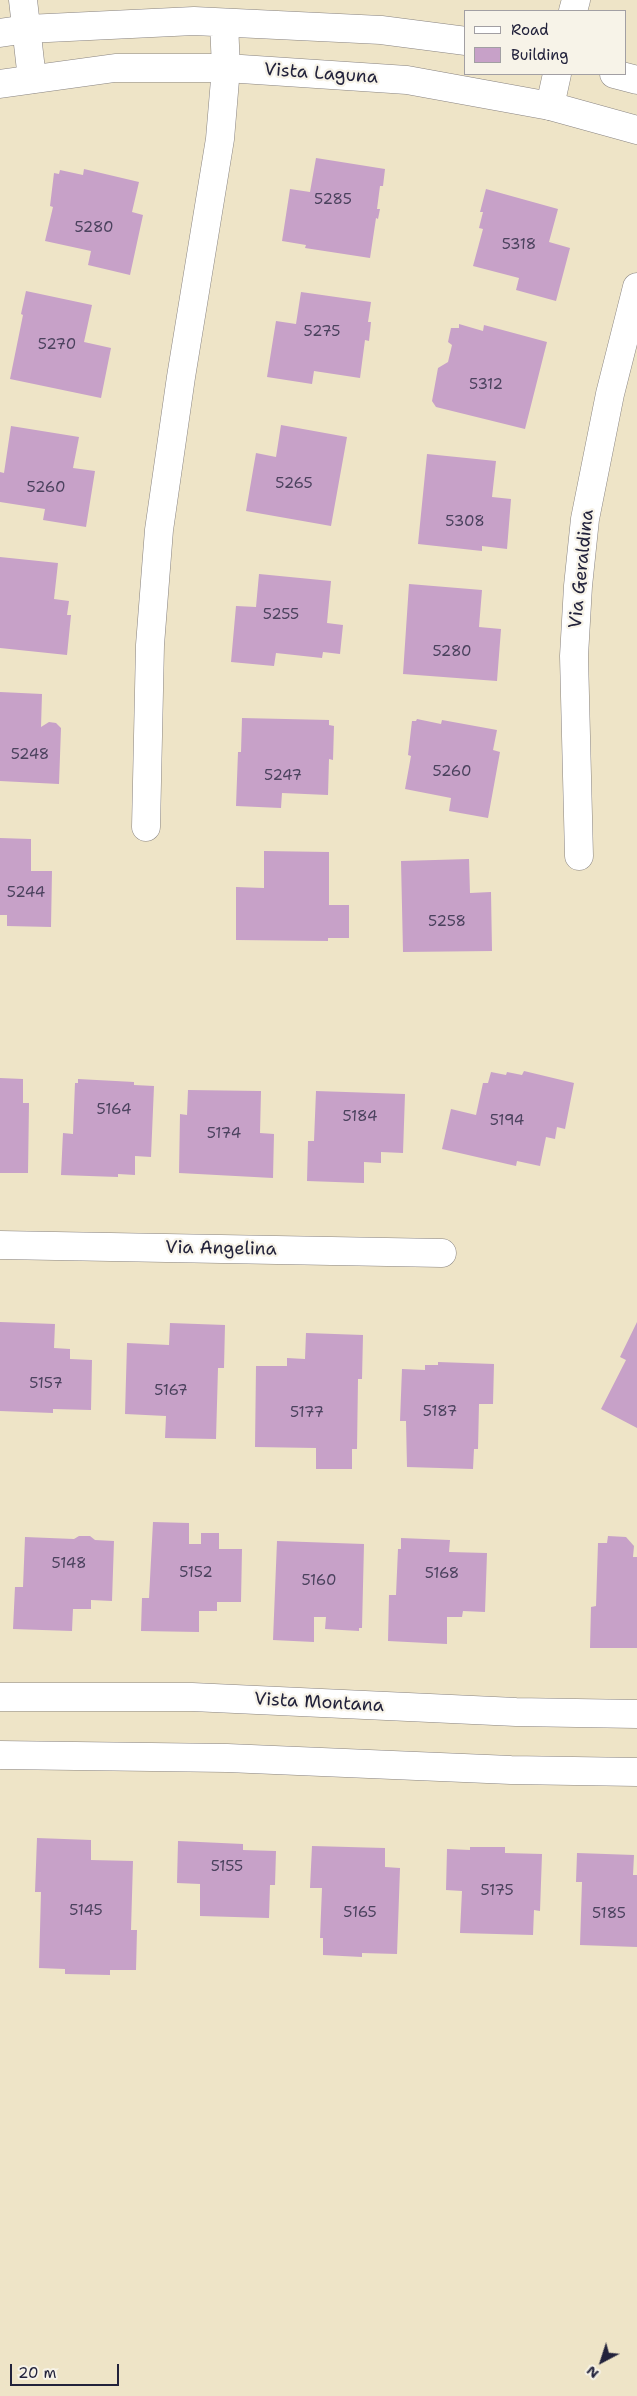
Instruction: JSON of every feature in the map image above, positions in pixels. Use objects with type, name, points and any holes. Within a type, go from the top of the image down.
[{"type":"street","points":[[23,0],[32,78]]},
{"type":"street","points":[[0,32],[27,29],[194,22],[381,30],[464,41]]},
{"type":"street","points":[[146,827],[150,645],[159,530],[181,377],[220,139],[226,68],[224,23]]},
{"type":"street","name":"Vista Laguna","points":[[0,84],[32,78],[115,68],[226,68],[407,80],[550,106],[637,130]]},
{"type":"street","points":[[550,106],[557,75]]},
{"type":"street","points":[[618,75],[637,80]]},
{"type":"street","name":"Via Geraldina","points":[[579,856],[574,656],[578,586],[585,519],[610,394],[637,287]]},
{"type":"street","name":"Via Angelina","points":[[0,1245],[442,1253]]},
{"type":"street","name":"Vista Montana","points":[[0,1696],[192,1697],[506,1712],[637,1714]]},
{"type":"street","points":[[0,1755],[236,1758],[511,1770],[637,1772]]},
{"type":"building","points":[[316,158],[385,169],[383,186],[380,186],[377,209],[380,209],[378,219],[376,218],[370,258],[305,248],[306,245],[282,241],[290,189],[310,192]]},
{"type":"building","points":[[84,169],[139,182],[132,212],[143,215],[130,275],[88,265],[91,251],[45,241],[53,207],[50,206],[54,173],[59,174],[60,170],[83,175]]},
{"type":"building","points":[[486,189],[558,209],[549,242],[570,248],[556,301],[516,290],[519,278],[473,266],[483,229],[479,228],[483,212],[480,212]]},
{"type":"building","points":[[26,291],[92,305],[84,342],[111,348],[101,398],[10,379]]},
{"type":"building","points":[[301,292],[371,302],[368,322],[371,322],[369,341],[365,340],[360,378],[314,371],[312,384],[267,377],[276,321],[296,324]]},
{"type":"building","points":[[459,324],[483,331],[484,325],[547,342],[525,429],[436,407],[432,401],[438,368],[448,362],[452,345],[448,342],[451,328],[459,328]]},
{"type":"building","points":[[281,425],[347,437],[331,526],[246,511],[256,453],[276,457]]},
{"type":"building","points":[[11,426],[79,437],[73,468],[95,471],[86,527],[43,520],[45,509],[0,502],[0,472],[4,473]]},
{"type":"building","points":[[427,454],[496,461],[492,497],[511,499],[507,549],[482,546],[482,551],[418,544]]},
{"type":"building","points":[[0,557],[58,563],[54,599],[69,601],[67,615],[71,615],[67,655],[0,648]]},
{"type":"building","points":[[259,574],[331,581],[327,623],[343,625],[340,654],[323,652],[322,658],[276,653],[274,666],[231,662],[236,606],[256,607]]},
{"type":"building","points":[[409,584],[482,590],[479,627],[501,629],[497,681],[403,674]]},
{"type":"building","points":[[0,692],[42,694],[41,727],[49,722],[56,723],[61,728],[59,784],[0,781]]},
{"type":"building","points":[[242,718],[329,720],[329,725],[334,726],[333,760],[329,759],[328,795],[282,793],[281,808],[236,806],[238,752],[241,752]]},
{"type":"building","points":[[417,719],[441,724],[442,720],[497,730],[493,750],[500,752],[488,818],[449,811],[451,798],[405,789],[411,756],[408,755],[412,721]]},
{"type":"building","points":[[0,838],[31,839],[31,871],[52,871],[51,927],[7,926],[7,915],[0,915]]},
{"type":"building","points":[[264,851],[329,852],[329,905],[349,905],[349,938],[328,938],[328,941],[236,940],[236,887],[264,888]]},
{"type":"building","points":[[469,859],[470,893],[491,892],[492,951],[403,952],[401,861]]},
{"type":"building","points":[[524,1071],[574,1083],[565,1129],[557,1127],[555,1139],[546,1137],[540,1166],[517,1161],[516,1166],[442,1149],[451,1109],[476,1115],[483,1083],[488,1083],[491,1072],[506,1075],[507,1072],[522,1075]]},
{"type":"building","points":[[0,1078],[23,1079],[23,1103],[29,1103],[28,1173],[0,1173]]},
{"type":"building","points":[[78,1079],[134,1082],[134,1085],[154,1086],[151,1157],[135,1156],[135,1175],[118,1174],[118,1177],[61,1175],[63,1133],[73,1134],[75,1083],[78,1083]]},
{"type":"building","points":[[188,1090],[261,1091],[260,1133],[274,1134],[273,1178],[179,1173],[180,1114],[187,1115]]},
{"type":"building","points":[[316,1091],[405,1094],[403,1153],[381,1152],[381,1163],[364,1162],[364,1183],[307,1181],[308,1141],[314,1141]]},
{"type":"building","points":[[0,1322],[55,1324],[54,1348],[70,1349],[70,1359],[92,1360],[91,1410],[53,1409],[53,1413],[0,1411]]},
{"type":"building","points":[[637,1322],[637,1428],[601,1409],[626,1360],[620,1357]]},
{"type":"building","points":[[170,1323],[225,1325],[224,1368],[218,1368],[216,1439],[165,1438],[166,1416],[125,1414],[127,1343],[169,1345]]},
{"type":"building","points":[[306,1333],[363,1335],[362,1379],[358,1379],[357,1449],[352,1449],[352,1469],[316,1469],[316,1448],[255,1447],[256,1366],[287,1366],[287,1358],[305,1359]]},
{"type":"building","points":[[438,1362],[494,1364],[493,1404],[479,1404],[478,1449],[474,1449],[473,1469],[407,1467],[406,1421],[400,1421],[402,1369],[425,1370],[425,1365],[438,1365]]},
{"type":"building","points":[[153,1522],[189,1523],[189,1544],[201,1544],[201,1533],[219,1533],[219,1549],[242,1549],[241,1602],[217,1602],[217,1611],[199,1611],[199,1632],[141,1631],[142,1598],[149,1598]]},
{"type":"building","points":[[79,1536],[90,1536],[95,1540],[114,1541],[112,1601],[91,1600],[91,1609],[73,1609],[72,1631],[13,1629],[15,1587],[23,1587],[25,1537],[74,1539]]},
{"type":"building","points":[[608,1536],[626,1537],[634,1546],[633,1557],[637,1557],[637,1648],[590,1648],[591,1607],[596,1606],[598,1543],[607,1543]]},
{"type":"building","points":[[401,1538],[450,1540],[449,1552],[487,1553],[485,1612],[463,1611],[462,1617],[447,1617],[447,1644],[388,1641],[389,1595],[396,1595],[398,1549],[401,1549]]},
{"type":"building","points":[[277,1541],[364,1544],[362,1628],[359,1628],[359,1631],[325,1629],[326,1617],[314,1617],[314,1642],[273,1640]]},
{"type":"building","points":[[37,1838],[91,1840],[91,1860],[133,1861],[131,1930],[137,1930],[136,1970],[110,1970],[110,1975],[65,1974],[65,1969],[39,1968],[41,1892],[35,1892]]},
{"type":"building","points":[[178,1841],[243,1844],[243,1850],[276,1851],[275,1885],[270,1885],[269,1918],[200,1916],[200,1884],[177,1883]]},
{"type":"building","points":[[312,1846],[385,1848],[385,1867],[400,1868],[397,1954],[362,1953],[362,1957],[323,1955],[323,1938],[320,1938],[322,1888],[310,1888]]},
{"type":"building","points":[[470,1847],[505,1847],[505,1853],[542,1854],[540,1911],[534,1910],[533,1935],[460,1933],[462,1891],[446,1890],[447,1849],[470,1850]]},
{"type":"building","points":[[577,1853],[634,1855],[633,1875],[637,1875],[637,1947],[580,1945],[582,1882],[576,1882]]}]
